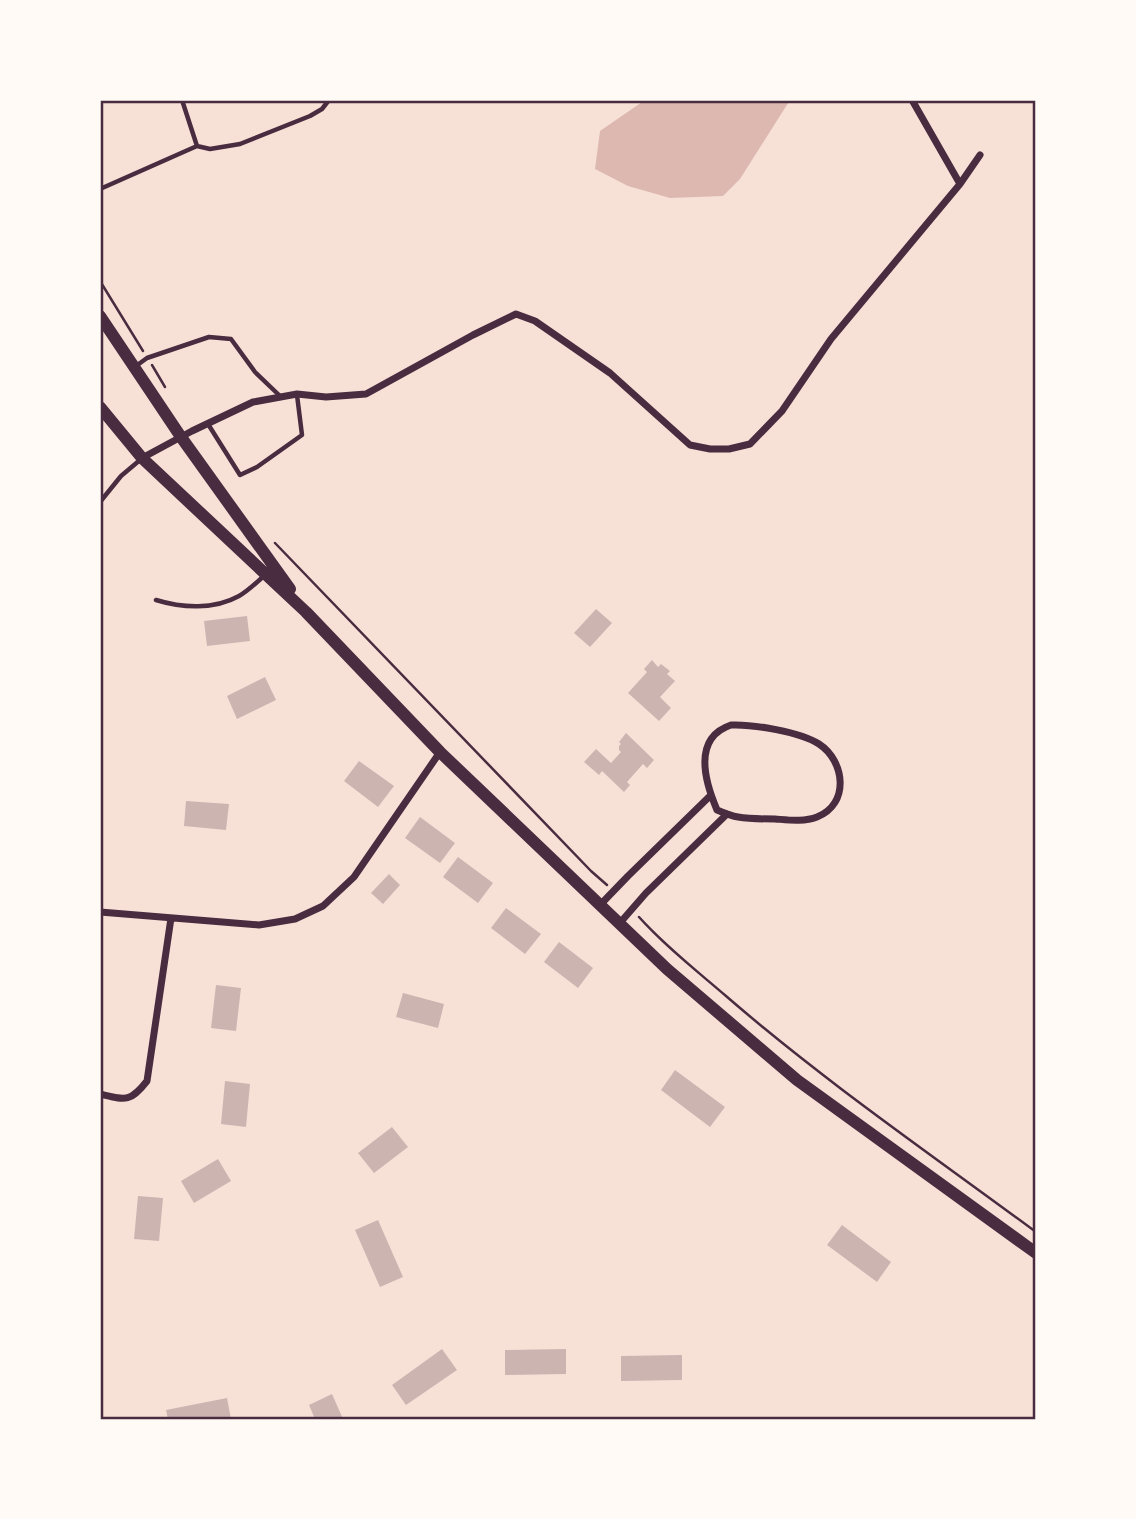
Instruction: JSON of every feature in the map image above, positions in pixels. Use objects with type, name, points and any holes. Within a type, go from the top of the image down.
[{"type":"main road","points":[[100,316],[181,438],[306,612]]},
{"type":"main road","points":[[100,407],[142,458],[306,612],[440,752],[667,969],[797,1080],[1036,1253]]},
{"type":"street","points":[[912,100],[960,184]]},
{"type":"street","points":[[142,458],[253,402],[297,394],[326,397],[366,394],[516,313],[535,321],[610,373],[690,444],[710,449],[729,449],[750,444],[782,411],[831,339],[960,184],[980,155]]},
{"type":"street","points":[[731,725],[744,725],[810,738],[830,753],[836,762],[840,776],[839,796],[827,812],[817,817],[794,820],[736,817],[727,814],[718,810],[711,795],[705,761],[708,741],[721,729],[731,725]]},
{"type":"street","points":[[100,912],[259,925],[295,919],[323,906],[354,877],[440,752]]},
{"type":"street","points":[[600,905],[711,795]]},
{"type":"street","points":[[619,924],[646,893],[727,814]]},
{"type":"street","points":[[100,1094],[123,1100],[137,1093],[147,1081],[171,918]]},
{"type":"lane","points":[[182,100],[197,146]]},
{"type":"lane","points":[[100,189],[197,146],[210,149],[240,144],[310,116],[322,109],[329,100]]},
{"type":"lane","points":[[133,368],[147,358],[209,337],[231,339],[255,372],[281,397]]},
{"type":"lane","points":[[208,424],[240,475],[257,467],[302,435],[297,394]]},
{"type":"lane","points":[[100,502],[121,476],[142,458]]},
{"type":"lane","points":[[156,600],[176,606],[223,603],[242,595],[266,574]]},
{"type":"path","points":[[100,281],[167,389]]},
{"type":"path","points":[[276,544],[591,871]]},
{"type":"path","points":[[645,923],[794,1054],[1036,1232]]},
{"type":"shaded area","points":[[645,100],[790,100],[740,179],[723,196],[670,198],[628,186],[595,169],[600,131]]},
{"type":"building","points":[[596,609],[612,623],[590,647],[574,633]]},
{"type":"building","points":[[247,616],[250,641],[207,646],[204,621]]},
{"type":"building","points":[[652,660],[658,667],[661,664],[670,671],[667,674],[675,681],[660,697],[671,708],[659,721],[628,693],[647,672],[644,669]]},
{"type":"building","points":[[265,677],[276,700],[237,719],[227,696]]},
{"type":"building","points":[[626,733],[654,760],[647,768],[643,764],[627,782],[630,785],[624,792],[602,771],[599,775],[584,762],[596,749],[611,763],[621,752],[619,742]]},
{"type":"building","points":[[359,761],[394,786],[378,807],[344,781]]},
{"type":"building","points":[[186,801],[229,804],[226,830],[184,826]]},
{"type":"building","points":[[420,817],[455,843],[440,863],[405,838]]},
{"type":"building","points":[[458,857],[493,883],[478,903],[443,877]]},
{"type":"building","points":[[389,874],[400,885],[383,904],[371,893]]},
{"type":"building","points":[[506,908],[541,934],[525,954],[491,928]]},
{"type":"building","points":[[559,942],[593,968],[578,988],[544,962]]},
{"type":"building","points":[[216,985],[241,988],[236,1031],[211,1028]]},
{"type":"building","points":[[403,993],[444,1004],[438,1028],[396,1017]]},
{"type":"building","points":[[675,1070],[725,1107],[710,1127],[661,1090]]},
{"type":"building","points":[[225,1081],[250,1084],[246,1127],[221,1124]]},
{"type":"building","points":[[392,1127],[408,1147],[374,1173],[358,1153]]},
{"type":"building","points":[[218,1159],[231,1181],[194,1203],[181,1181]]},
{"type":"building","points":[[138,1196],[163,1198],[159,1241],[134,1239]]},
{"type":"building","points":[[378,1220],[403,1277],[380,1287],[355,1230]]},
{"type":"building","points":[[842,1225],[891,1262],[877,1282],[827,1245]]},
{"type":"building","points":[[442,1349],[457,1370],[406,1405],[392,1385]]},
{"type":"building","points":[[566,1349],[566,1374],[505,1375],[505,1350]]},
{"type":"building","points":[[682,1355],[682,1380],[621,1381],[621,1356]]},
{"type":"building","points":[[332,1394],[343,1419],[315,1419],[309,1405]]},
{"type":"building","points":[[227,1398],[231,1419],[168,1419],[166,1410]]}]
